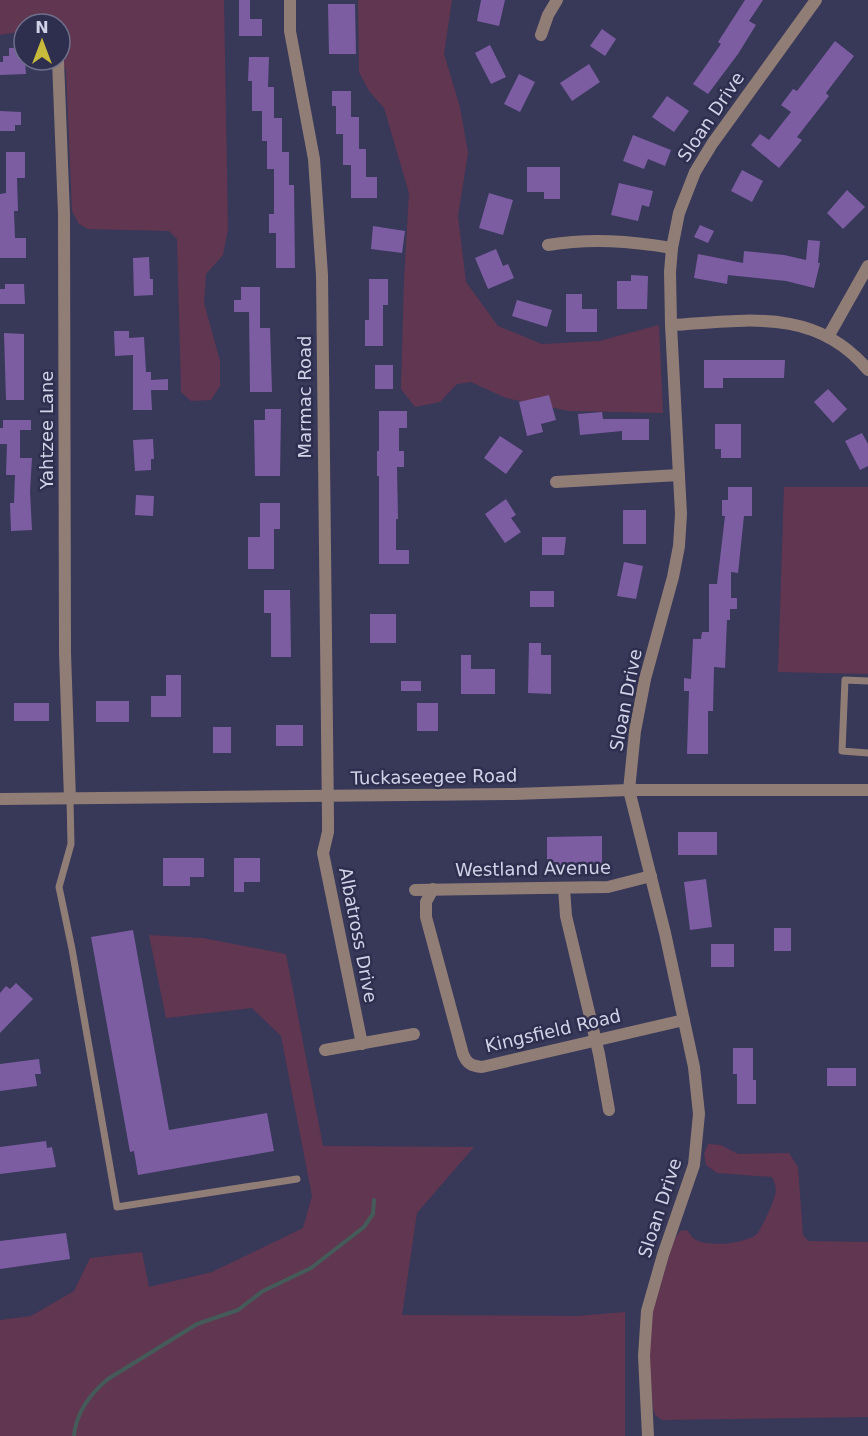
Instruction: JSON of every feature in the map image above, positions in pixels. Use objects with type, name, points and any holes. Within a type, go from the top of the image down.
[{"type":"street","name":"Marmac Road","points":[[290,0],[290,31],[314,159],[321,265],[327,797]]},
{"type":"street","points":[[541,35],[548,15],[557,0]]},
{"type":"street","name":"Sloan Drive","points":[[648,1436],[644,1356],[647,1311],[663,1255],[694,1165],[699,1114],[694,1067],[684,1020],[629,790],[635,731],[645,679],[673,577],[679,546],[681,514],[671,325],[672,248],[679,213],[695,172],[712,144],[816,0]]},
{"type":"street","name":"Yahtzee Lane","points":[[58,72],[64,214],[65,653],[70,799]]},
{"type":"street","points":[[548,245],[589,240],[620,240],[672,248]]},
{"type":"street","points":[[828,337],[868,266]]},
{"type":"street","points":[[671,325],[765,320],[786,322],[812,329],[828,337],[843,346],[868,370]]},
{"type":"street","points":[[556,482],[679,475]]},
{"type":"street","name":"Tuckaseegee Road","points":[[0,799],[327,797],[629,790],[868,790]]},
{"type":"street","name":"Albatross Drive","points":[[327,797],[328,832],[323,853],[362,1044]]},
{"type":"street","name":"Westland Avenue","points":[[414,890],[608,887],[651,876]]},
{"type":"street","points":[[564,888],[566,916],[596,1040],[609,1110]]},
{"type":"street","name":"Kingsfield Road","points":[[433,889],[426,902],[426,917],[463,1054],[469,1063],[482,1067],[684,1020]]},
{"type":"street","points":[[325,1050],[414,1034]]},
{"type":"lane","points":[[868,681],[845,680],[842,751],[868,753]]},
{"type":"lane","points":[[70,799],[71,844],[59,887],[117,1207],[297,1179]]},
{"type":"shaded area","points":[[0,0],[224,0],[228,229],[223,255],[206,274],[204,303],[220,361],[220,386],[211,400],[191,401],[181,392],[177,239],[169,231],[88,229],[79,224],[72,211],[66,72],[72,72],[72,12],[12,12],[12,33],[0,35]]},
{"type":"shaded area","points":[[358,0],[452,0],[444,54],[460,107],[468,153],[458,216],[466,282],[498,326],[542,344],[599,341],[659,325],[663,413],[569,411],[506,398],[471,382],[457,384],[440,402],[415,407],[401,389],[409,193],[384,108],[369,91],[359,72]]},
{"type":"shaded area","points":[[784,487],[868,487],[868,674],[778,672]]},
{"type":"shaded area","points":[[149,935],[203,938],[286,954],[323,1146],[474,1147],[417,1213],[402,1315],[576,1316],[625,1312],[625,1436],[0,1436],[0,1320],[31,1316],[74,1291],[90,1258],[142,1252],[149,1287],[212,1272],[303,1228],[312,1196],[281,1036],[252,1008],[166,1018]]},
{"type":"shaded area","points":[[708,1144],[721,1145],[738,1154],[789,1153],[798,1167],[803,1235],[808,1241],[868,1242],[868,1417],[662,1420],[655,1415],[649,1359],[652,1313],[674,1240],[680,1231],[687,1230],[696,1240],[718,1244],[752,1237],[761,1227],[776,1192],[772,1177],[717,1173],[706,1165],[704,1154]]},
{"type":"building","points":[[239,0],[250,0],[250,19],[262,19],[262,36],[239,36]]},
{"type":"building","points":[[481,0],[505,0],[499,26],[477,21]]},
{"type":"building","points":[[745,0],[763,0],[749,21],[756,25],[708,94],[693,84],[721,44],[718,42]]},
{"type":"building","points":[[328,4],[355,4],[356,54],[329,54]]},
{"type":"building","points":[[602,29],[616,39],[605,56],[590,46]]},
{"type":"building","points":[[835,41],[854,56],[826,93],[829,96],[797,137],[802,140],[779,168],[751,145],[760,134],[769,140],[791,112],[781,105],[793,89],[797,91]]},
{"type":"building","points":[[490,45],[506,77],[491,84],[475,53]]},
{"type":"building","points":[[9,48],[12,48],[12,72],[26,72],[26,74],[0,75],[0,62],[3,62],[3,56],[9,56]]},
{"type":"building","points":[[249,57],[269,57],[268,87],[274,87],[274,118],[282,118],[282,152],[289,152],[289,185],[294,185],[295,268],[276,268],[276,233],[269,233],[269,214],[274,214],[274,169],[267,169],[267,141],[262,141],[262,111],[252,111],[252,81],[248,81]]},
{"type":"building","points":[[589,64],[600,82],[572,101],[560,83]]},
{"type":"building","points":[[519,74],[535,82],[520,112],[504,104]]},
{"type":"building","points":[[332,91],[351,91],[351,117],[359,117],[359,149],[366,149],[366,177],[377,177],[377,198],[351,198],[351,165],[343,165],[343,134],[336,134],[336,106],[332,106]]},
{"type":"building","points":[[667,96],[689,111],[674,132],[652,117]]},
{"type":"building","points":[[0,111],[21,112],[21,125],[15,125],[15,131],[0,131]]},
{"type":"building","points":[[633,135],[671,150],[665,166],[648,159],[644,169],[623,161]]},
{"type":"building","points":[[6,152],[25,152],[25,178],[17,178],[18,211],[14,211],[15,238],[26,238],[26,258],[0,258],[0,194],[6,193]]},
{"type":"building","points":[[527,167],[560,167],[560,199],[544,199],[544,192],[527,192]]},
{"type":"building","points":[[742,170],[763,181],[752,202],[731,191]]},
{"type":"building","points":[[619,183],[653,191],[649,207],[642,205],[638,221],[611,215]]},
{"type":"building","points":[[847,190],[865,207],[843,229],[827,213]]},
{"type":"building","points":[[489,193],[513,200],[503,235],[479,228]]},
{"type":"building","points":[[700,225],[714,231],[708,243],[694,237]]},
{"type":"building","points":[[373,226],[405,231],[402,253],[371,249]]},
{"type":"building","points":[[808,240],[820,241],[818,263],[820,263],[814,288],[786,281],[728,275],[727,284],[694,278],[698,254],[743,263],[744,251],[806,260]]},
{"type":"building","points":[[496,249],[503,266],[508,264],[514,278],[488,289],[475,258]]},
{"type":"building","points":[[149,257],[153,295],[134,296],[133,258]]},
{"type":"building","points":[[631,275],[648,276],[647,309],[617,309],[617,281],[631,281]]},
{"type":"building","points":[[369,279],[388,279],[388,305],[383,305],[383,346],[365,346],[365,320],[369,320]]},
{"type":"building","points":[[5,284],[24,284],[25,304],[0,304],[0,289],[5,289]]},
{"type":"building","points":[[241,287],[260,287],[260,328],[270,328],[272,392],[250,392],[249,312],[234,312],[234,300],[241,300]]},
{"type":"building","points":[[566,294],[582,294],[582,309],[597,309],[597,332],[566,332]]},
{"type":"building","points":[[517,300],[552,310],[547,327],[512,316]]},
{"type":"building","points":[[114,331],[129,331],[129,338],[144,337],[146,372],[151,372],[151,380],[168,379],[168,390],[151,390],[152,410],[133,410],[133,355],[115,356]]},
{"type":"building","points":[[4,333],[24,334],[24,400],[6,400]]},
{"type":"building","points":[[704,360],[785,360],[784,378],[723,378],[723,388],[704,388]]},
{"type":"building","points":[[375,365],[393,365],[393,389],[375,389]]},
{"type":"building","points":[[828,389],[847,409],[833,423],[814,402]]},
{"type":"building","points":[[549,395],[556,420],[541,424],[543,432],[527,436],[519,402]]},
{"type":"building","points":[[265,409],[281,409],[280,476],[255,476],[254,420],[265,420]]},
{"type":"building","points":[[379,411],[407,411],[407,428],[399,428],[399,451],[404,451],[404,467],[397,467],[396,550],[409,550],[409,564],[379,564],[377,451],[379,451]]},
{"type":"building","points":[[602,412],[603,419],[649,419],[649,440],[622,440],[622,431],[580,435],[578,414]]},
{"type":"building","points":[[3,420],[31,420],[31,430],[20,430],[20,458],[32,458],[30,491],[32,530],[11,531],[10,503],[14,503],[15,475],[6,475],[7,444],[0,444],[0,428],[3,428]]},
{"type":"building","points":[[715,424],[741,424],[741,458],[721,458],[721,449],[715,449]]},
{"type":"building","points":[[862,433],[868,444],[868,466],[860,470],[845,441]]},
{"type":"building","points":[[500,436],[523,451],[506,474],[484,458]]},
{"type":"building","points":[[153,439],[154,459],[151,459],[151,470],[135,471],[133,440]]},
{"type":"building","points":[[728,487],[752,487],[752,516],[744,516],[738,573],[731,572],[731,598],[737,598],[737,609],[730,609],[730,620],[727,620],[725,668],[714,667],[713,711],[708,711],[708,754],[687,754],[689,691],[684,691],[684,678],[691,679],[693,639],[701,639],[702,632],[709,632],[709,584],[717,584],[725,516],[722,516],[722,500],[728,500]]},
{"type":"building","points":[[136,495],[154,496],[153,516],[135,515]]},
{"type":"building","points":[[506,499],[516,515],[511,518],[521,532],[505,543],[485,514]]},
{"type":"building","points":[[260,503],[280,503],[280,529],[274,529],[274,569],[248,569],[248,537],[260,537]]},
{"type":"building","points":[[623,510],[646,510],[646,544],[623,544]]},
{"type":"building","points":[[542,537],[566,537],[564,555],[542,555]]},
{"type":"building","points":[[624,562],[643,566],[636,599],[617,596]]},
{"type":"building","points":[[264,590],[290,590],[291,657],[271,657],[271,613],[264,613]]},
{"type":"building","points":[[530,591],[554,591],[554,607],[530,607]]},
{"type":"building","points":[[370,614],[396,614],[396,643],[370,643]]},
{"type":"building","points":[[529,643],[541,643],[541,655],[551,655],[551,694],[528,693]]},
{"type":"building","points":[[461,655],[471,655],[471,669],[495,669],[495,694],[461,694]]},
{"type":"building","points":[[166,675],[181,675],[181,717],[151,717],[151,696],[166,696]]},
{"type":"building","points":[[401,681],[421,681],[421,691],[401,691]]},
{"type":"building","points":[[96,701],[129,701],[129,722],[96,722]]},
{"type":"building","points":[[14,703],[49,703],[49,721],[14,721]]},
{"type":"building","points":[[417,703],[438,703],[438,731],[417,731]]},
{"type":"building","points":[[276,725],[303,725],[303,746],[276,746]]},
{"type":"building","points":[[213,727],[231,727],[231,753],[213,753]]},
{"type":"building","points":[[678,832],[717,832],[717,855],[678,855]]},
{"type":"building","points":[[602,836],[602,866],[547,867],[547,837]]},
{"type":"building","points":[[163,858],[204,858],[204,877],[190,877],[190,886],[163,886]]},
{"type":"building","points":[[234,858],[260,858],[260,882],[244,882],[244,892],[234,892]]},
{"type":"building","points":[[706,879],[712,927],[690,930],[684,882]]},
{"type":"building","points":[[774,928],[791,928],[791,951],[774,951]]},
{"type":"building","points":[[133,930],[169,1130],[267,1113],[274,1151],[138,1175],[134,1151],[130,1152],[91,937]]},
{"type":"building","points":[[711,944],[734,944],[734,967],[711,967]]},
{"type":"building","points":[[16,983],[33,999],[0,1033],[0,993],[6,986],[10,989]]},
{"type":"building","points":[[733,1048],[753,1048],[756,1104],[737,1104],[737,1074],[733,1074]]},
{"type":"building","points":[[39,1059],[41,1074],[35,1074],[37,1086],[0,1091],[0,1064]]},
{"type":"building","points":[[827,1068],[856,1068],[856,1086],[827,1086]]},
{"type":"building","points":[[46,1141],[47,1148],[52,1147],[56,1167],[0,1174],[0,1147]]},
{"type":"building","points":[[66,1233],[70,1259],[0,1269],[0,1241]]},
{"type":"waterway","points":[[74,1436],[75,1427],[85,1404],[108,1379],[197,1324],[238,1310],[263,1291],[311,1268],[364,1227],[373,1214],[374,1200]]}]
